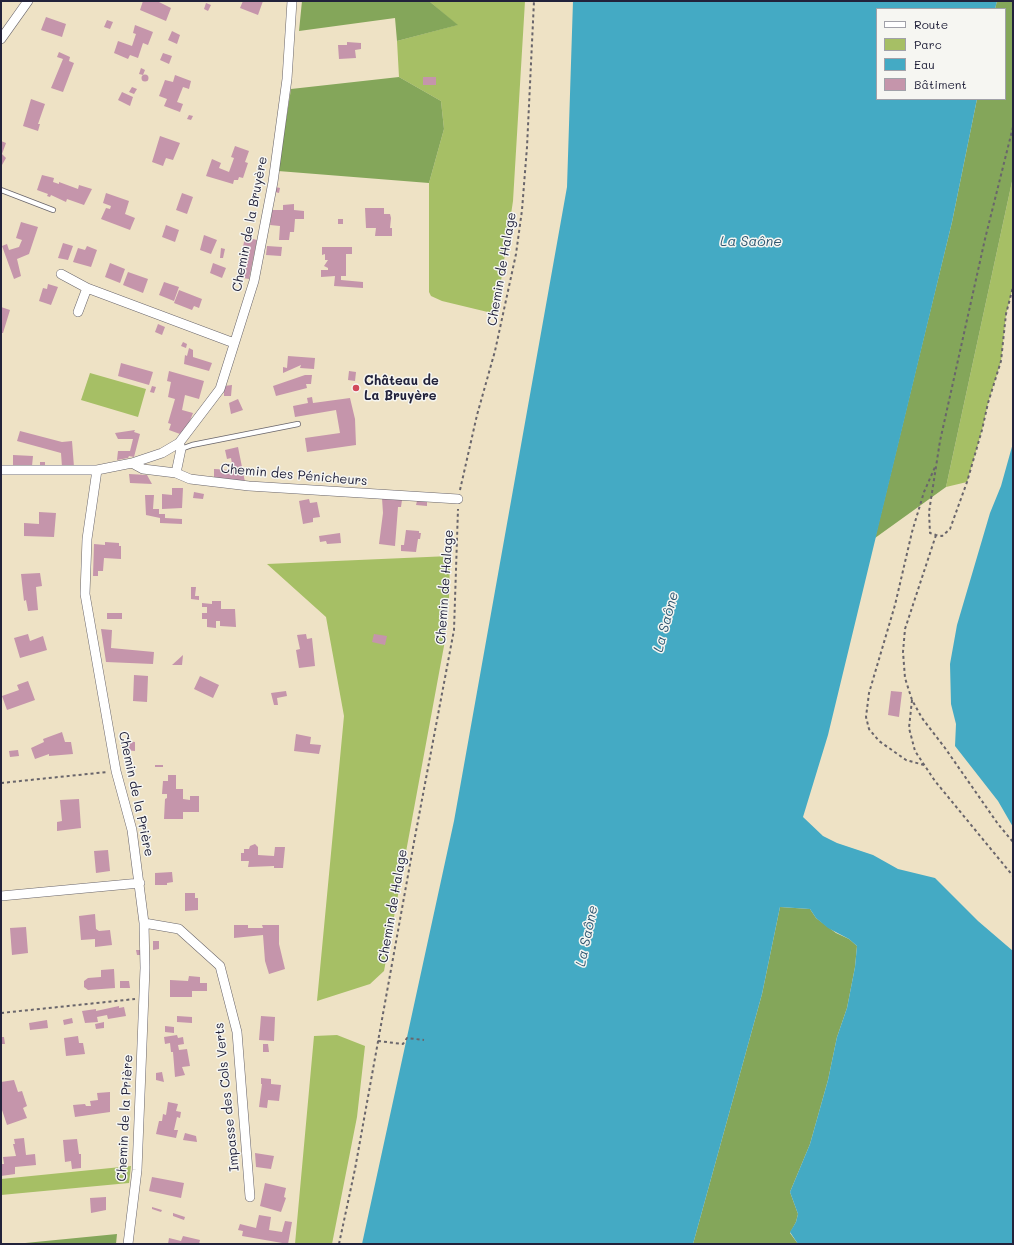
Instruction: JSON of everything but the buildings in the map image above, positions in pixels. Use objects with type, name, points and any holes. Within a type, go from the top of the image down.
[{"type":"street","points":[[1,39],[28,1]]},
{"type":"street","name":"Chemin de la Bruyère","points":[[1,470],[97,470],[132,463],[162,453],[180,446],[220,389],[254,281],[273,182],[287,79],[292,1]]},
{"type":"street","points":[[61,274],[88,288],[234,343]]},
{"type":"street","points":[[78,312],[88,288]]},
{"type":"street","points":[[176,473],[180,446]]},
{"type":"street","name":"Chemin des Pénicheurs","points":[[132,463],[143,469],[176,473],[190,479],[249,486],[458,499]]},
{"type":"street","name":"Chemin de la Prière","points":[[97,470],[87,539],[85,594],[116,771],[132,830],[144,923],[144,998],[137,1170],[128,1244]]},
{"type":"street","points":[[1,896],[140,883]]},
{"type":"street","name":"Impasse des Cols Verts","points":[[144,923],[179,930],[220,966],[237,1032],[250,1197]]},
{"type":"lane","points":[[1,190],[53,210]]},
{"type":"lane","points":[[180,446],[192,445],[298,424]]},
{"type":"path","name":"Chemin de Halage","points":[[340,1244],[454,630],[458,499],[477,416],[496,351],[516,254],[522,210],[527,147],[534,1]]},
{"type":"path","points":[[1013,127],[985,239],[931,490],[929,525],[930,533],[936,535],[942,536],[950,529],[969,475],[1001,361],[1006,314],[1013,288]]},
{"type":"path","points":[[924,765],[906,760],[879,741],[869,728],[866,717],[869,693],[895,605],[912,532],[924,492],[936,464]]},
{"type":"path","points":[[936,535],[905,629],[903,652],[905,678],[912,700],[922,718],[945,748],[998,824],[1013,842]]},
{"type":"path","points":[[912,700],[909,728],[915,751],[935,781],[1013,876]]},
{"type":"path","points":[[1,783],[116,771]]},
{"type":"path","points":[[1,1013],[144,998]]},
{"type":"path","points":[[378,1041],[403,1044],[407,1038],[424,1040]]},
{"type":"green space","points":[[302,1],[429,1],[458,25],[397,41],[395,18],[299,31]]},
{"type":"green space","points":[[429,1],[525,1],[513,201],[496,314],[442,301],[431,296],[429,292],[429,183],[444,129],[441,101],[399,77],[397,41],[457,25]]},
{"type":"green space","points":[[997,1],[1013,1],[1013,177],[946,487],[875,538],[952,222],[977,100],[1006,100],[1006,8],[995,8]]},
{"type":"green space","points":[[399,77],[441,101],[444,129],[429,183],[278,171],[291,89]]},
{"type":"green space","points":[[1013,177],[1013,287],[1006,314],[1001,361],[967,482],[946,487]]},
{"type":"green space","points":[[90,373],[146,389],[138,417],[81,400]]},
{"type":"green space","points":[[450,556],[449,598],[444,646],[384,971],[370,984],[317,1001],[344,716],[326,617],[267,564]]},
{"type":"green space","points":[[780,907],[810,909],[816,918],[836,933],[849,939],[857,946],[855,967],[847,1008],[837,1037],[828,1080],[810,1144],[790,1192],[798,1214],[796,1222],[790,1233],[798,1244],[693,1244],[762,994]]},
{"type":"green space","points":[[337,1035],[365,1046],[357,1117],[332,1244],[295,1244],[314,1036]]},
{"type":"green space","points":[[131,1166],[129,1183],[1,1195],[1,1179]]},
{"type":"green space","points":[[117,1234],[116,1244],[15,1244]]},
{"type":"water","name":"La Saône","points":[[573,1],[997,1],[995,8],[876,8],[876,100],[977,100],[952,222],[828,735],[803,817],[823,836],[837,843],[873,855],[898,869],[935,878],[978,921],[1013,951],[1013,1244],[798,1244],[790,1232],[796,1222],[798,1214],[790,1192],[810,1144],[828,1080],[837,1037],[847,1008],[855,967],[857,946],[849,939],[828,928],[816,918],[810,909],[780,907],[762,994],[693,1244],[362,1244],[454,821],[567,187]]},
{"type":"water","points":[[1013,443],[1013,827],[998,801],[955,746],[956,724],[951,704],[950,664],[957,625],[990,513],[1001,486]]},
{"type":"place","name":"Château de La Bruyère","points":[[356,388]]}]
